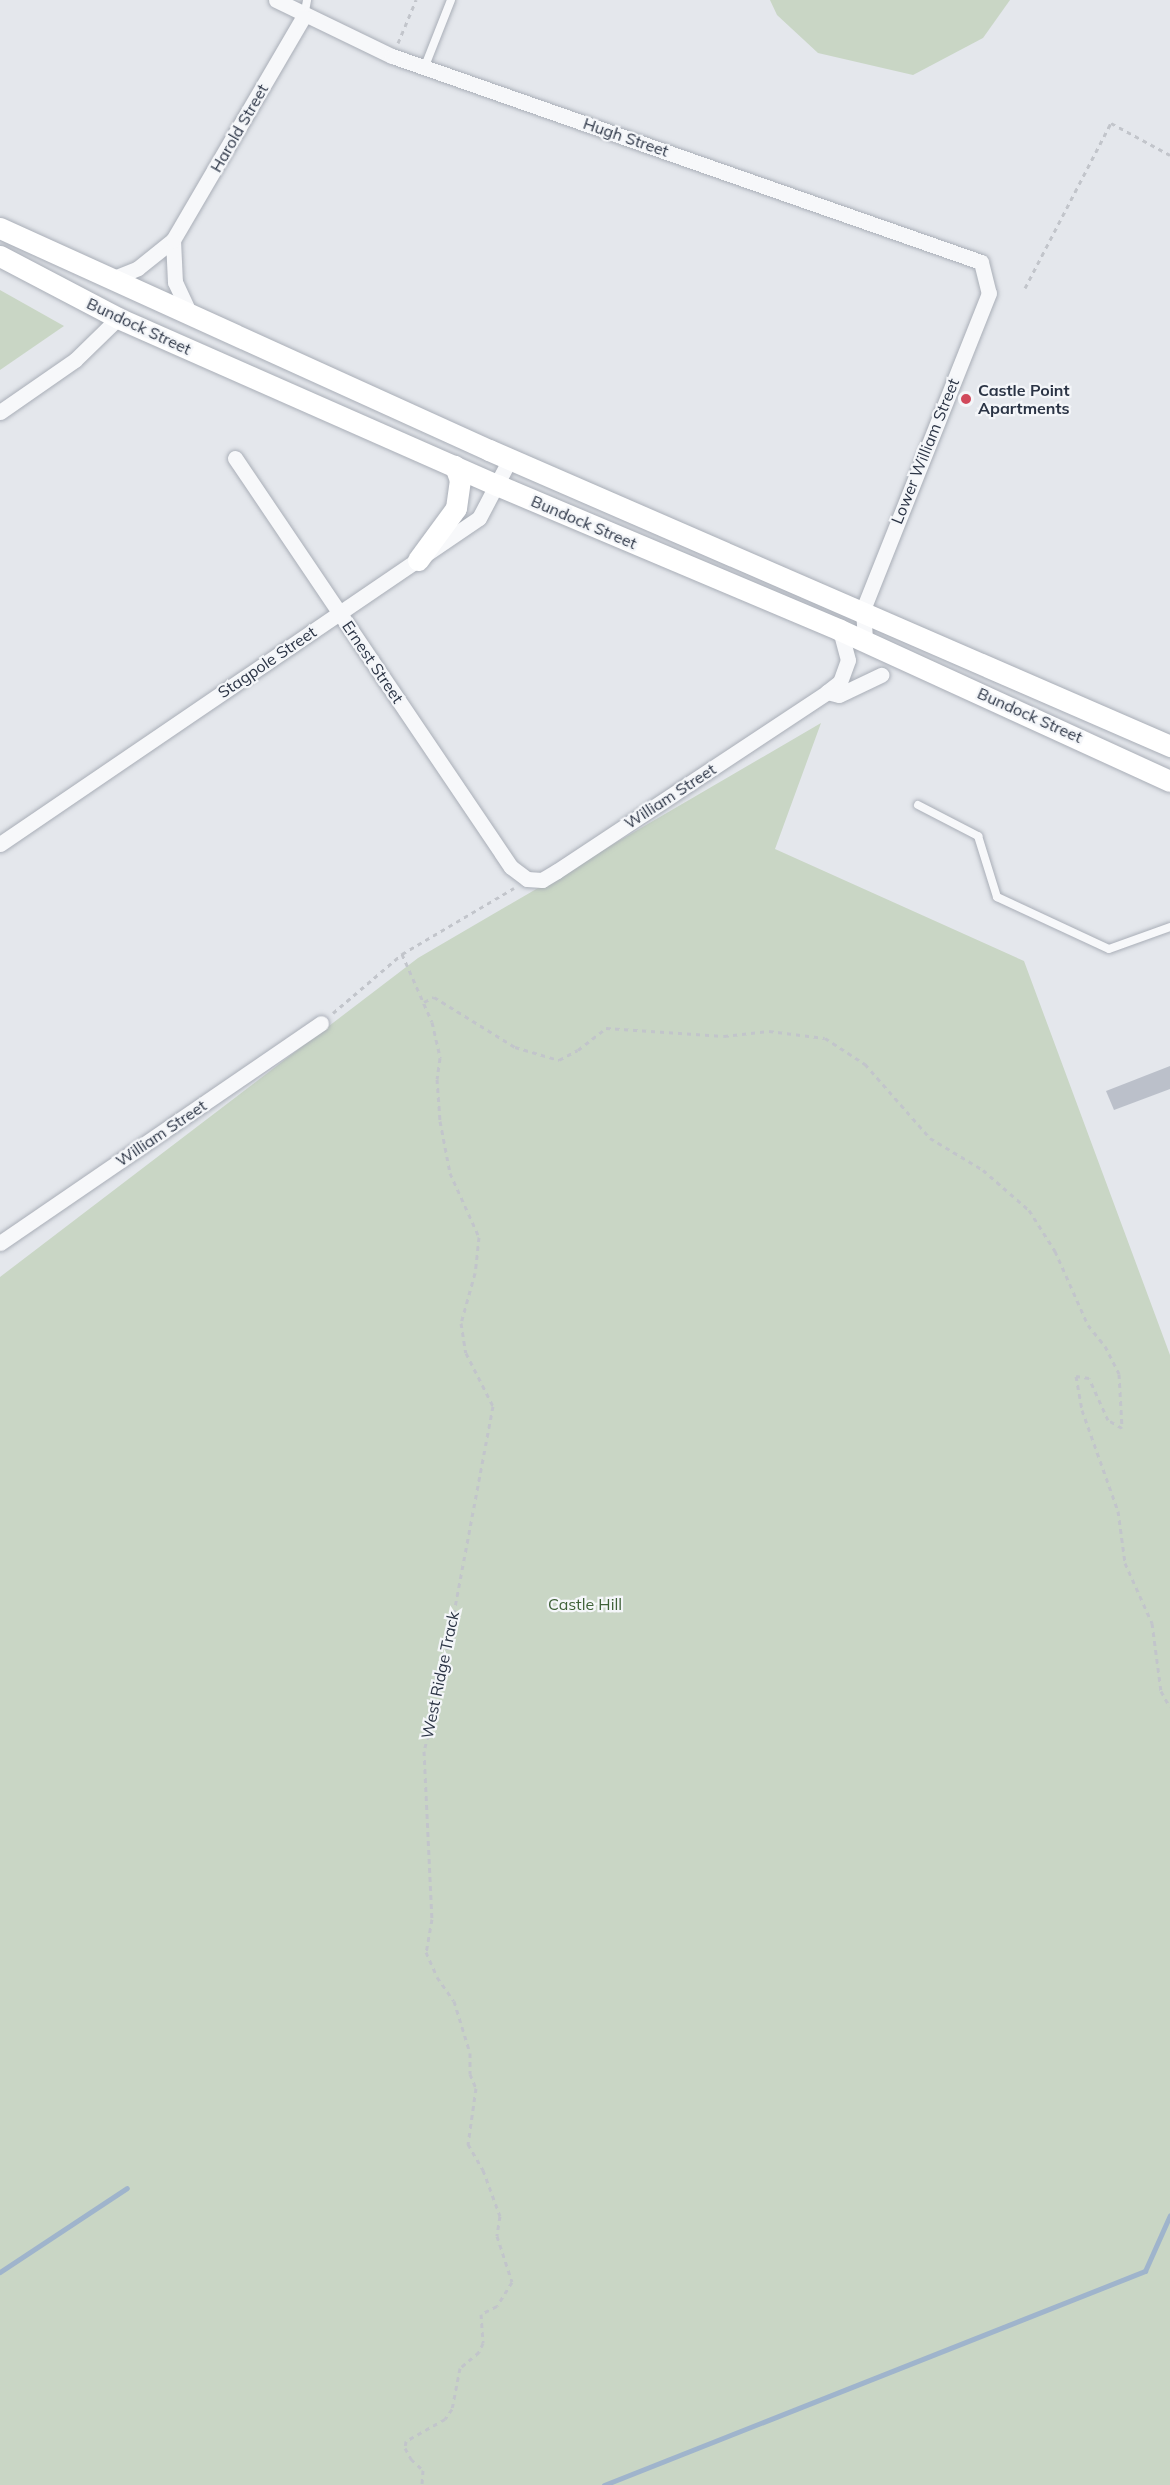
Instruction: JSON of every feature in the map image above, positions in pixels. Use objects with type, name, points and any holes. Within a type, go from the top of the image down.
[{"type":"main road","name":"Bundock Street","points":[[0,228],[109,280],[510,459],[863,610],[1170,746]]},
{"type":"main road","name":"Bundock Street","points":[[0,256],[118,318],[497,485],[865,641],[1170,781]]},
{"type":"main road","points":[[418,560],[456,508],[460,480],[455,466]]},
{"type":"street","name":"Hugh Street","points":[[276,0],[304,16],[392,56],[981,262]]},
{"type":"street","name":"Harold Street","points":[[109,280],[138,268],[173,240],[304,16]]},
{"type":"street","points":[[173,240],[175,282],[191,317]]},
{"type":"street","name":"Lower William Street","points":[[865,641],[863,610],[988,293],[981,262]]},
{"type":"street","points":[[0,412],[75,360],[118,318]]},
{"type":"street","name":"Ernest Street","points":[[235,458],[511,867],[520,876],[542,880]]},
{"type":"street","name":"Stagpole Street","points":[[0,844],[479,518],[510,459]]},
{"type":"street","name":"William Street","points":[[542,880],[840,682],[848,660],[840,630]]},
{"type":"street","name":"William Street","points":[[827,692],[839,696],[881,675]]},
{"type":"street","name":"William Street","points":[[0,1243],[321,1023]]},
{"type":"lane","points":[[304,16],[307,0]]},
{"type":"lane","points":[[425,66],[451,0]]},
{"type":"lane","points":[[918,805],[978,836],[997,897],[1109,949],[1170,927]]},
{"type":"path","points":[[392,56],[416,0]]},
{"type":"path","points":[[1025,288],[1111,123],[1170,155]]},
{"type":"path","points":[[321,1023],[402,954],[517,885],[542,880]]},
{"type":"path","name":"West Ridge Track","points":[[402,954],[424,1002],[440,1058],[436,1079],[440,1121],[450,1173],[479,1237],[475,1273],[461,1323],[466,1353],[493,1406],[439,1691],[424,1751],[432,1919],[426,1952],[436,1977],[454,2001],[470,2053],[470,2074],[476,2088],[468,2144],[483,2170],[500,2216],[497,2236],[512,2282],[497,2306],[481,2314],[483,2343],[479,2352],[460,2368],[452,2409],[445,2419],[406,2441],[405,2448],[411,2459],[423,2470],[422,2485]]},
{"type":"path","points":[[424,1002],[434,997],[515,1047],[559,1060],[578,1050],[606,1028],[724,1036],[769,1031],[825,1038],[866,1064],[930,1138],[984,1170],[1029,1210],[1055,1251],[1088,1324],[1119,1374],[1122,1428],[1108,1420],[1089,1378],[1076,1376],[1082,1410],[1118,1511],[1125,1563],[1152,1623],[1161,1691],[1170,1707]]},
{"type":"green space","points":[[770,0],[1010,0],[983,38],[913,75],[818,53],[777,15]]},
{"type":"green space","points":[[0,290],[64,326],[0,370]]},
{"type":"green space","name":"Castle Hill","points":[[821,723],[775,849],[1024,961],[1170,1355],[1170,2485],[0,2485],[0,1277],[418,958]]},
{"type":"building","points":[[1170,1066],[1170,1089],[1114,1110],[1106,1091]]},
{"type":"waterway","points":[[0,2272],[127,2188]]},
{"type":"waterway","points":[[604,2485],[1145,2271],[1170,2215]]},
{"type":"place","name":"Castle Point Apartments","points":[[966,399]]}]
